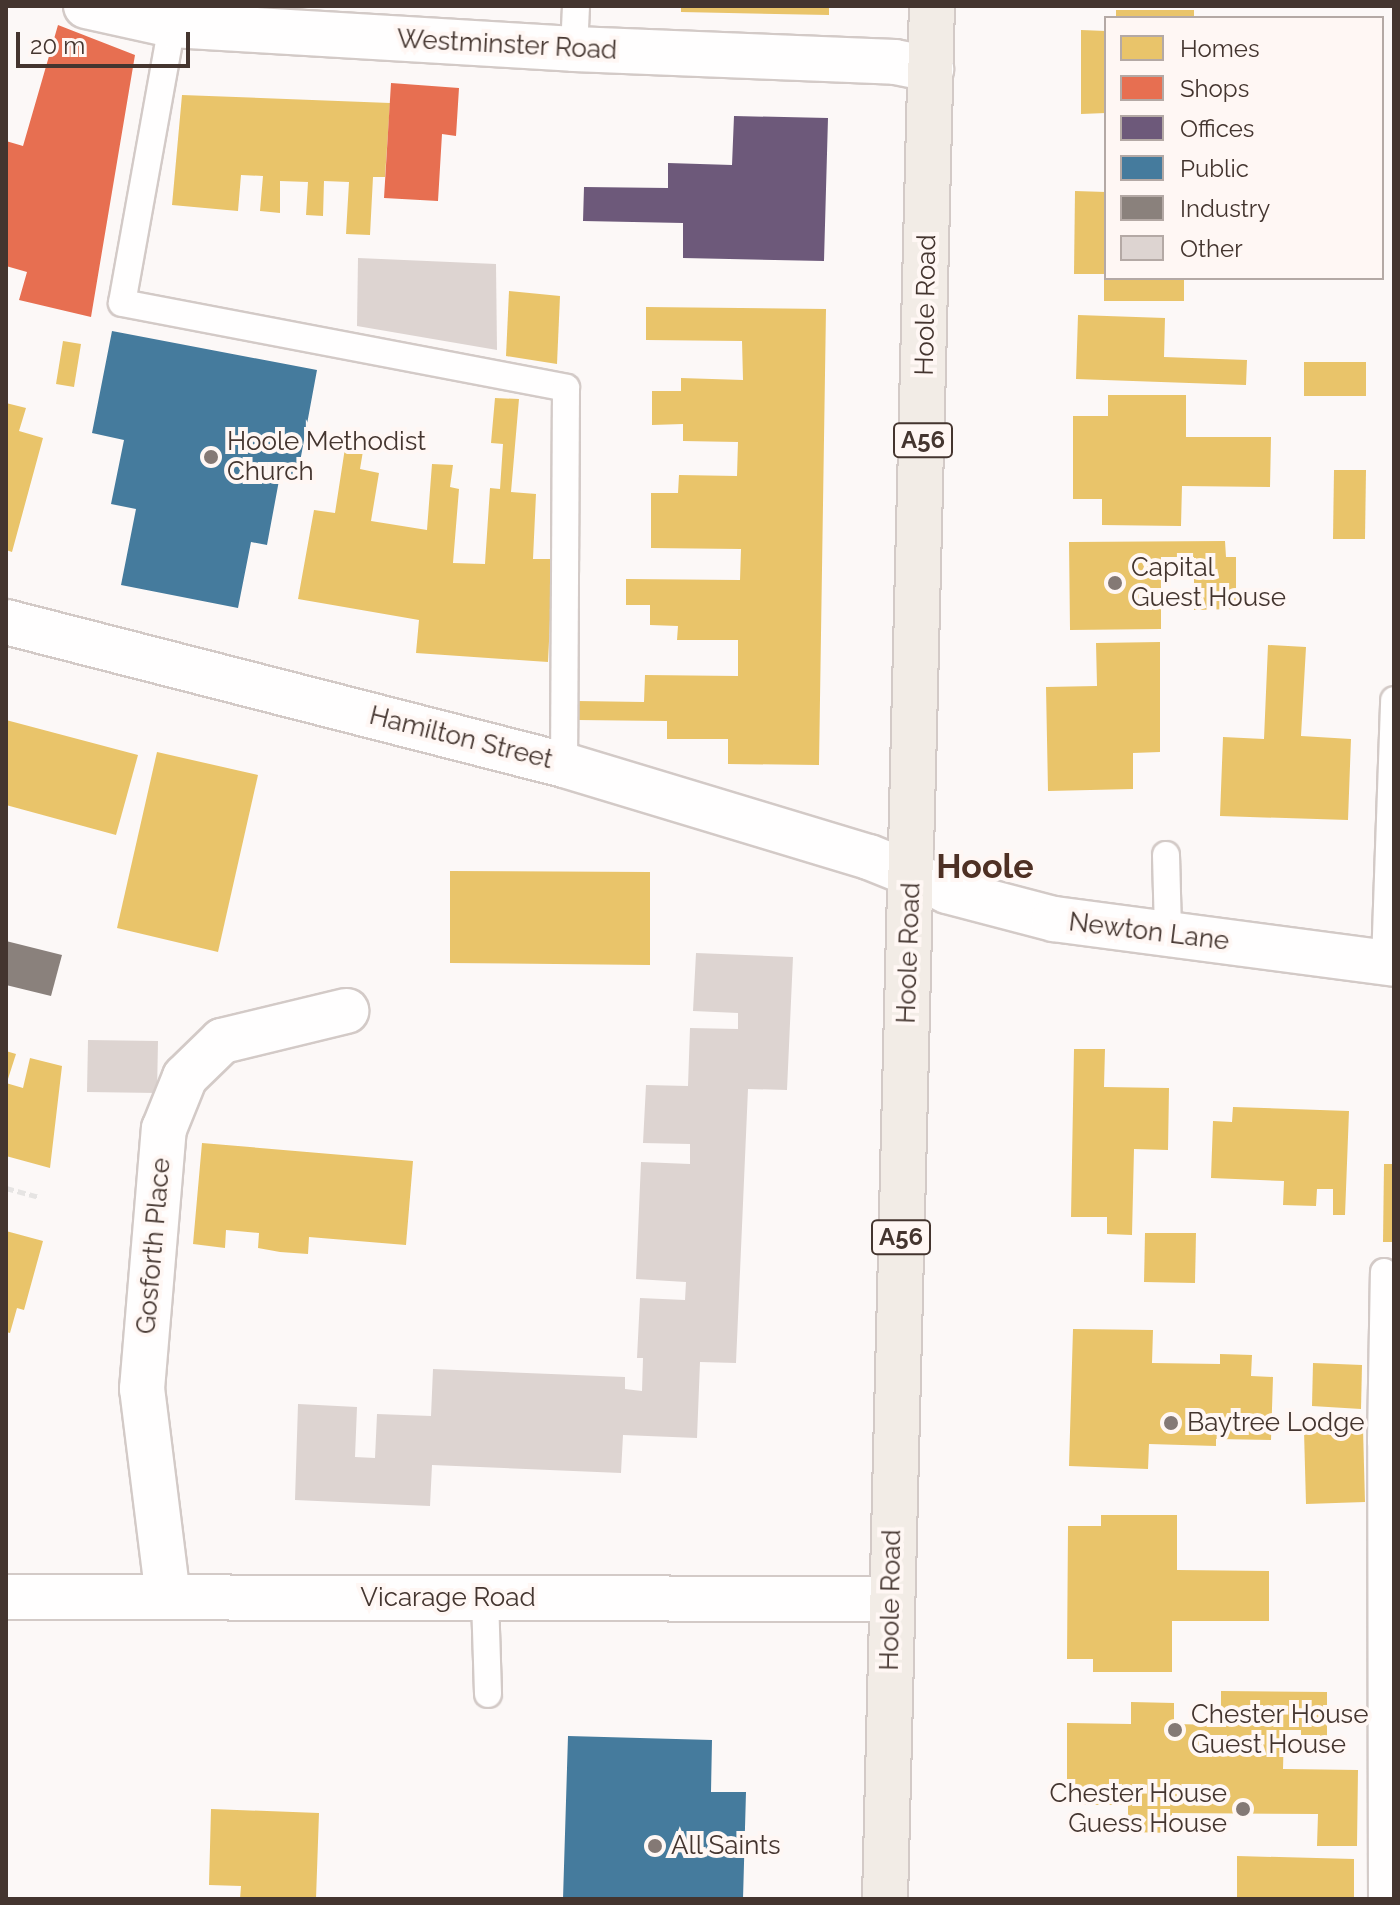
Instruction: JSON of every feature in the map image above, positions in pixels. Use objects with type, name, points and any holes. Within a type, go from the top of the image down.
[{"type":"highway","name":"Hoole Road","points":[[885,1899],[932,6]]},
{"type":"street","name":"Westminster Road","points":[[86,6],[172,25],[574,49],[895,62],[931,69]]},
{"type":"street","name":"Hamilton Street","points":[[6,622],[564,765],[869,857],[911,874]]},
{"type":"street","name":"Newton Lane","points":[[911,874],[947,891],[1054,919],[1390,964]]},
{"type":"street","name":"Gosforth Place","points":[[168,1597],[142,1389],[164,1129],[185,1077],[222,1041],[346,1011]]},
{"type":"street","name":"Vicarage Road","points":[[6,1597],[891,1599]]},
{"type":"lane","points":[[574,49],[576,6]]},
{"type":"lane","points":[[172,25],[122,303],[566,388],[564,765]]},
{"type":"lane","points":[[1390,964],[1394,700]]},
{"type":"lane","points":[[1166,855],[1168,934]]},
{"type":"lane","points":[[1382,1899],[1388,1442],[1384,1272]]},
{"type":"lane","points":[[485,1598],[488,1694]]},
{"type":"path","points":[[6,1188],[40,1197]]},
{"type":"building: Homes","points":[[681,6],[829,6],[829,15],[681,12]]},
{"type":"building: Homes","points":[[1116,10],[1194,10],[1194,16],[1116,16]]},
{"type":"building: Homes","points":[[1081,30],[1104,31],[1104,113],[1081,114]]},
{"type":"building: Homes","points":[[182,95],[390,103],[385,177],[373,177],[370,235],[346,234],[349,182],[324,181],[323,216],[306,215],[308,182],[280,181],[280,213],[260,211],[263,176],[241,175],[238,211],[172,205]]},
{"type":"building: Homes","points":[[1075,191],[1104,192],[1104,274],[1074,274]]},
{"type":"building: Homes","points":[[1104,280],[1184,280],[1184,301],[1104,301]]},
{"type":"building: Homes","points":[[509,291],[560,296],[557,364],[506,356]]},
{"type":"building: Homes","points":[[646,307],[826,309],[819,765],[728,764],[728,739],[667,739],[667,721],[577,720],[577,701],[644,702],[645,675],[738,676],[738,640],[677,640],[678,626],[650,625],[650,605],[626,605],[626,579],[740,580],[741,549],[651,548],[651,493],[678,493],[679,475],[737,476],[738,442],[683,441],[683,424],[652,425],[652,391],[681,391],[681,378],[743,380],[742,341],[646,340]]},
{"type":"building: Homes","points":[[1078,315],[1165,318],[1164,357],[1247,360],[1246,385],[1076,379]]},
{"type":"building: Homes","points":[[63,341],[81,344],[74,387],[56,384]]},
{"type":"building: Homes","points":[[1304,362],[1366,362],[1366,396],[1304,396]]},
{"type":"building: Homes","points":[[1108,395],[1186,395],[1186,437],[1271,437],[1270,487],[1182,486],[1181,526],[1102,525],[1102,499],[1073,499],[1073,416],[1108,416]]},
{"type":"building: Homes","points":[[495,398],[519,399],[511,492],[536,494],[533,559],[553,559],[548,662],[416,653],[419,620],[298,599],[314,510],[335,513],[345,448],[363,451],[360,469],[379,473],[371,521],[427,530],[432,464],[453,465],[450,487],[459,489],[453,563],[485,564],[490,488],[500,489],[503,444],[491,443]]},
{"type":"building: Homes","points":[[6,403],[26,408],[19,431],[43,438],[12,552],[6,550]]},
{"type":"building: Homes","points":[[1334,470],[1366,470],[1365,539],[1333,539]]},
{"type":"building: Homes","name":"Capital Guest House","points":[[1225,541],[1226,557],[1236,557],[1236,609],[1194,610],[1194,557],[1161,557],[1161,629],[1070,630],[1069,542]]},
{"type":"building: Homes","points":[[1160,642],[1160,752],[1133,753],[1133,789],[1048,791],[1046,687],[1097,686],[1096,643]]},
{"type":"building: Homes","points":[[1268,645],[1306,647],[1301,736],[1351,739],[1348,820],[1220,816],[1223,737],[1264,739]]},
{"type":"building: Homes","points":[[6,720],[138,755],[116,835],[6,805]]},
{"type":"building: Homes","points":[[157,752],[258,775],[218,952],[117,928]]},
{"type":"building: Homes","points":[[450,871],[650,872],[650,965],[450,963]]},
{"type":"building: Homes","points":[[1074,1049],[1105,1049],[1104,1087],[1169,1088],[1168,1150],[1134,1149],[1132,1235],[1107,1234],[1107,1217],[1071,1217]]},
{"type":"building: Homes","points":[[6,1051],[16,1054],[7,1082],[6,1082]]},
{"type":"building: Homes","points":[[30,1058],[62,1066],[50,1168],[6,1156],[6,1083],[23,1088]]},
{"type":"building: Homes","points":[[1233,1107],[1349,1111],[1345,1215],[1333,1215],[1333,1189],[1317,1189],[1316,1206],[1283,1205],[1284,1181],[1211,1178],[1213,1121],[1232,1122]]},
{"type":"building: Homes","points":[[202,1143],[413,1161],[406,1245],[309,1237],[308,1254],[280,1252],[258,1248],[259,1233],[226,1230],[225,1248],[193,1244]]},
{"type":"building: Homes","points":[[1384,1164],[1394,1164],[1394,1242],[1383,1242]]},
{"type":"building: Homes","points":[[6,1231],[43,1241],[24,1310],[17,1308],[10,1333],[6,1332]]},
{"type":"building: Homes","points":[[1145,1233],[1196,1233],[1195,1283],[1144,1282]]},
{"type":"building: Homes","points":[[1073,1329],[1153,1330],[1152,1363],[1220,1364],[1220,1354],[1252,1355],[1251,1376],[1273,1377],[1271,1440],[1216,1439],[1216,1446],[1149,1444],[1148,1469],[1069,1466]]},
{"type":"building: Homes","points":[[1313,1363],[1362,1365],[1361,1409],[1312,1406]]},
{"type":"building: Homes","points":[[1363,1429],[1365,1502],[1306,1504],[1304,1431]]},
{"type":"building: Homes","points":[[1101,1515],[1177,1515],[1177,1570],[1269,1571],[1269,1621],[1172,1621],[1172,1672],[1093,1672],[1093,1659],[1067,1659],[1068,1526],[1101,1526]]},
{"type":"building: Homes","points":[[1221,1691],[1327,1692],[1327,1748],[1301,1748],[1301,1730],[1284,1730],[1283,1769],[1358,1770],[1357,1846],[1317,1846],[1318,1814],[1172,1813],[1171,1833],[1128,1832],[1128,1805],[1067,1805],[1067,1723],[1131,1724],[1131,1702],[1174,1703],[1174,1724],[1221,1725]]},
{"type":"building: Homes","points":[[211,1809],[319,1813],[316,1899],[240,1899],[241,1886],[209,1885]]},
{"type":"building: Homes","points":[[1237,1856],[1354,1859],[1354,1899],[1237,1897]]},
{"type":"building: Shops","points":[[58,25],[135,55],[91,317],[19,300],[27,272],[6,266],[6,141],[23,146]]},
{"type":"building: Shops","points":[[391,83],[459,88],[456,136],[442,134],[438,201],[384,198]]},
{"type":"building: Offices","points":[[734,116],[828,118],[824,261],[683,258],[683,223],[583,221],[584,187],[668,188],[668,163],[732,165]]},
{"type":"building: Public","name":"Hoole Methodist Church","points":[[112,331],[317,370],[297,478],[280,475],[267,545],[251,542],[238,608],[121,585],[136,509],[111,504],[124,440],[92,433]]},
{"type":"building: Public","name":"All Saints","points":[[568,1736],[712,1740],[711,1792],[746,1792],[743,1899],[563,1899]]},
{"type":"building: Industry","points":[[6,941],[62,955],[51,996],[6,985]]},
{"type":"building: Other","points":[[358,258],[496,264],[497,350],[357,326]]},
{"type":"building: Other","points":[[696,953],[793,957],[787,1090],[748,1089],[736,1363],[700,1362],[697,1438],[623,1435],[621,1473],[432,1465],[430,1506],[295,1500],[298,1404],[357,1407],[355,1457],[375,1458],[377,1414],[431,1416],[433,1369],[625,1377],[625,1389],[642,1391],[643,1358],[637,1358],[640,1298],[685,1300],[686,1282],[636,1279],[641,1162],[690,1164],[690,1144],[643,1143],[646,1085],[688,1086],[690,1028],[738,1029],[738,1013],[693,1011]]},
{"type":"building: Other","points":[[88,1040],[158,1041],[157,1093],[87,1092]]},
{"type":"place","name":"Hoole Methodist Church","points":[[211,457]]},
{"type":"place","name":"Capital Guest House","points":[[1115,583]]},
{"type":"place","name":"Baytree Lodge","points":[[1171,1423]]},
{"type":"place","name":"Chester House Guest House","points":[[1175,1730]]},
{"type":"place","name":"Chester House Guess House","points":[[1243,1809]]},
{"type":"place","name":"All Saints","points":[[655,1846]]},
{"type":"district","name":"Hoole","points":[[985,867]]}]
